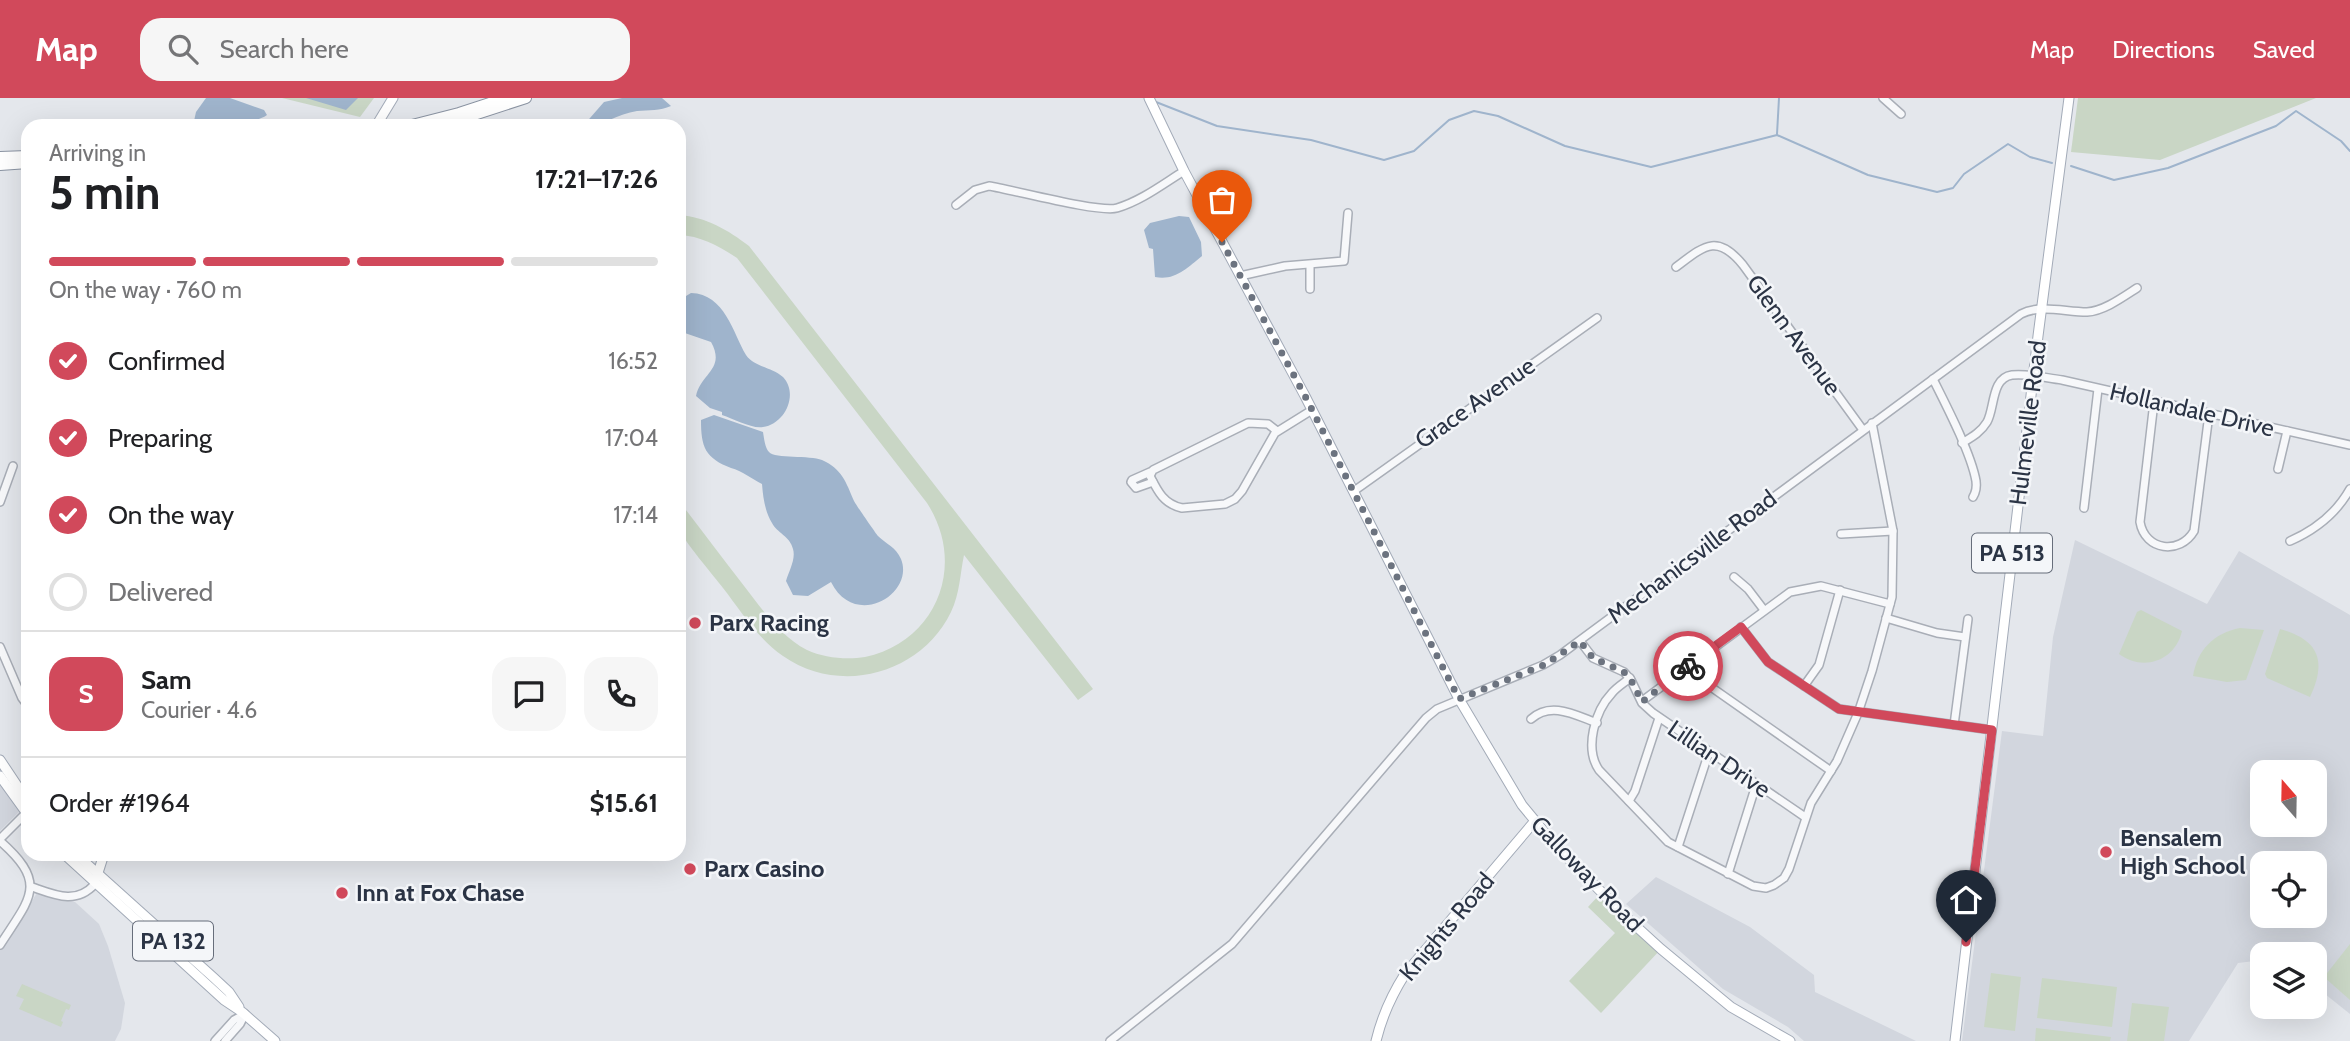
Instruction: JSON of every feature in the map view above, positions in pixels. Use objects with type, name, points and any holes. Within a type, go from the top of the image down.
[{"type":"highway","points":[[440,119],[505,98]]},
{"type":"highway","points":[[462,119],[526,98]]},
{"type":"highway","points":[[0,158],[21,156]]},
{"type":"highway","points":[[0,165],[21,164]]},
{"type":"main road","points":[[380,119],[393,98]]},
{"type":"main road","name":"Galloway Road","points":[[1149,98],[1184,171],[1312,410],[1459,699],[1535,822],[1609,901],[1678,964],[1731,1007],[1790,1041]]},
{"type":"main road","name":"Hulmeville Road","points":[[1955,1041],[2069,98]]},
{"type":"main road","points":[[0,760],[21,792]]},
{"type":"main road","points":[[3,781],[21,806]]},
{"type":"main road","name":"Knights Road","points":[[1376,1041],[1385,1008],[1405,974],[1535,822]]},
{"type":"main road","name":"PA 132","points":[[71,861],[172,952],[211,982]]},
{"type":"main road","name":"PA 132","points":[[84,861],[191,957],[224,1000],[244,1013],[275,1041]]},
{"type":"main road","points":[[95,884],[102,861]]},
{"type":"main road","points":[[172,952],[184,958],[191,957]]},
{"type":"street","points":[[1883,98],[1901,114]]},
{"type":"street","points":[[956,205],[975,190],[989,186],[1111,209],[1121,207],[1155,190],[1184,171]]},
{"type":"street","points":[[1240,276],[1285,266],[1344,261],[1348,213]]},
{"type":"street","name":"Glenn Avenue","points":[[1676,267],[1703,248],[1720,246],[1730,250],[1863,430]]},
{"type":"street","points":[[1310,265],[1310,289]]},
{"type":"street","points":[[2042,310],[2090,312],[2137,288]]},
{"type":"street","name":"Mechanicsville Road","points":[[1110,1041],[1223,953],[1426,718],[1442,706],[1544,665],[2021,314],[2030,310],[2042,310]]},
{"type":"street","name":"Grace Avenue","points":[[1354,491],[1597,318]]},
{"type":"street","name":"Hollandale Drive","points":[[1962,443],[1976,434],[1989,420],[1997,387],[2002,379],[2010,375],[2034,376],[2098,389],[2350,445]]},
{"type":"street","points":[[1933,379],[1976,480],[1976,493],[1973,497]]},
{"type":"street","points":[[2084,508],[2098,389]]},
{"type":"street","points":[[2154,402],[2140,522],[2145,536],[2164,547],[2180,545],[2189,539],[2194,531],[2209,414]]},
{"type":"street","points":[[1150,472],[1164,499],[1179,507],[1229,503],[1242,491],[1277,431],[1312,410]]},
{"type":"street","points":[[1153,482],[1136,488],[1131,482],[1248,423],[1268,425],[1277,431]]},
{"type":"street","points":[[1580,641],[1593,658],[1624,672],[1630,678],[1610,695],[1597,723],[1590,747],[1592,758],[1599,770],[1660,835],[1678,847],[1761,888],[1771,887],[1780,881],[1789,869],[1815,793],[1843,751],[1858,713],[1870,680],[1893,593],[1893,531],[1872,423]]},
{"type":"street","points":[[2278,469],[2287,431]]},
{"type":"street","points":[[0,502],[13,466]]},
{"type":"street","points":[[2290,541],[2326,519],[2341,504],[2350,489]]},
{"type":"street","points":[[1841,534],[1893,531]]},
{"type":"street","points":[[1734,577],[1748,589],[1764,610]]},
{"type":"street","points":[[1642,702],[1790,592],[1821,586],[1890,604]]},
{"type":"street","points":[[1804,686],[1819,666],[1840,590]]},
{"type":"street","points":[[1886,618],[1937,633],[1965,637]]},
{"type":"street","points":[[1954,725],[1968,619]]},
{"type":"street","points":[[1741,627],[1768,662],[1833,707],[1858,713],[1992,730]]},
{"type":"street","points":[[0,647],[21,696]]},
{"type":"street","points":[[1691,664],[1711,687],[1831,771]]},
{"type":"street","name":"Lillian Drive","points":[[1630,678],[1642,702],[1659,718],[1805,817]]},
{"type":"street","points":[[1531,719],[1542,711],[1552,709],[1597,723]]},
{"type":"street","points":[[1629,801],[1635,791],[1659,718]]},
{"type":"street","points":[[1678,847],[1709,752]]},
{"type":"street","points":[[1728,874],[1756,785]]},
{"type":"street","points":[[0,945],[26,904],[32,887],[26,867],[0,840],[21,820]]},
{"type":"street","points":[[32,887],[67,898],[88,891],[95,884]]},
{"type":"street","points":[[215,1041],[244,1013]]},
{"type":"street","points":[[225,1041],[240,1024],[244,1013]]},
{"type":"shaded area","points":[[2075,540],[2207,604],[2239,551],[2350,615],[2350,1014],[2327,996],[2327,942],[2250,942],[2250,962],[2238,963],[2189,1041],[1962,1041],[2002,731],[2043,736],[2053,637]]},
{"type":"shaded area","points":[[0,785],[19,812],[0,831]]},
{"type":"shaded area","points":[[1656,877],[1750,927],[1814,975],[1815,992],[1916,1041],[1804,1041],[1788,1027],[1723,989],[1626,904]]},
{"type":"shaded area","points":[[37,893],[75,902],[99,924],[125,1003],[121,1029],[115,1041],[0,1041],[0,950]]},
{"type":"green space","points":[[282,98],[374,98],[360,117]]},
{"type":"green space","points":[[2078,98],[2316,98],[2160,160],[2071,152]]},
{"type":"green space","points":[[686,216],[716,225],[749,246],[1093,689],[1078,700],[964,555],[958,591],[951,612],[938,633],[920,651],[900,664],[853,676],[829,675],[805,668],[783,656],[758,633],[686,540],[686,510],[763,611],[787,637],[807,650],[828,657],[865,657],[890,648],[911,635],[927,618],[938,597],[944,575],[944,551],[939,527],[927,503],[737,258],[710,242],[686,236]]},
{"type":"green space","points":[[2141,610],[2182,631],[2173,650],[2148,663],[2128,659],[2119,654],[2137,612]]},
{"type":"green space","points":[[2240,628],[2264,630],[2246,680],[2227,682],[2193,676],[2198,658],[2208,644],[2222,634]]},
{"type":"green space","points":[[2280,629],[2304,639],[2316,654],[2318,673],[2310,697],[2267,678],[2265,674]]},
{"type":"green space","points":[[1601,893],[1661,949],[1601,1013],[1569,981],[1615,933],[1588,907]]},
{"type":"green space","points":[[2350,944],[2350,1000],[2327,980],[2327,973]]},
{"type":"green space","points":[[1991,973],[2021,977],[2015,1031],[1984,1027]]},
{"type":"green space","points":[[2042,978],[2117,987],[2112,1027],[2037,1018]]},
{"type":"green space","points":[[22,984],[71,1005],[69,1010],[66,1009],[61,1027],[19,1009],[24,999],[16,996]]},
{"type":"green space","points":[[2132,1003],[2169,1007],[2164,1041],[2127,1041]]},
{"type":"green space","points":[[2036,1028],[2111,1037],[2110,1041],[2035,1041]]},
{"type":"water","points":[[206,98],[230,98],[264,110],[267,115],[257,119],[194,119]]},
{"type":"water","points":[[306,98],[358,98],[346,110]]},
{"type":"water","points":[[622,98],[662,98],[671,106],[659,110],[637,111],[612,119],[589,119],[604,102]]},
{"type":"water","points":[[1179,216],[1189,217],[1201,242],[1202,256],[1175,275],[1155,277],[1153,249],[1149,248],[1144,230],[1150,223]]},
{"type":"water","points":[[691,293],[712,300],[726,316],[749,359],[774,371],[788,384],[790,400],[783,414],[771,425],[748,425],[722,415],[722,412],[710,408],[696,396],[716,359],[711,342],[686,333],[686,296]]},
{"type":"water","points":[[714,415],[763,432],[767,448],[773,454],[822,460],[839,472],[855,503],[876,534],[894,549],[901,559],[903,572],[899,584],[891,594],[880,602],[854,604],[841,596],[831,582],[808,596],[793,595],[786,581],[793,561],[793,549],[770,519],[762,484],[715,460],[706,450],[701,420]]},
{"type":"waterway","points":[[1777,134],[1779,98]]},
{"type":"waterway","points":[[1156,102],[1217,126],[1311,140],[1384,160],[1414,151],[1449,120],[1474,111],[1498,116],[1565,146],[1651,167],[1777,135],[1868,175],[1937,192],[1953,188],[1964,174],[2008,144],[2030,157],[2052,163]]},
{"type":"waterway","points":[[2071,166],[2114,180],[2168,168],[2276,126],[2296,111],[2341,141],[2350,151]]},
{"type":"way so far","points":[[1222,242],[1305,396],[1459,699],[1544,665],[1580,641],[1593,658],[1624,672],[1642,702],[1688,666]]},
{"type":"place","name":"Parx Racing","points":[[695,623]]},
{"type":"place","name":"Bensalem High School","points":[[2106,852]]},
{"type":"place","name":"Parx Casino","points":[[690,869]]},
{"type":"place","name":"Inn at Fox Chase","points":[[342,893]]},
{"type":"route","points":[[1688,666],[1741,627],[1768,662],[1833,707],[1858,713],[1992,730],[1966,942]]}]
